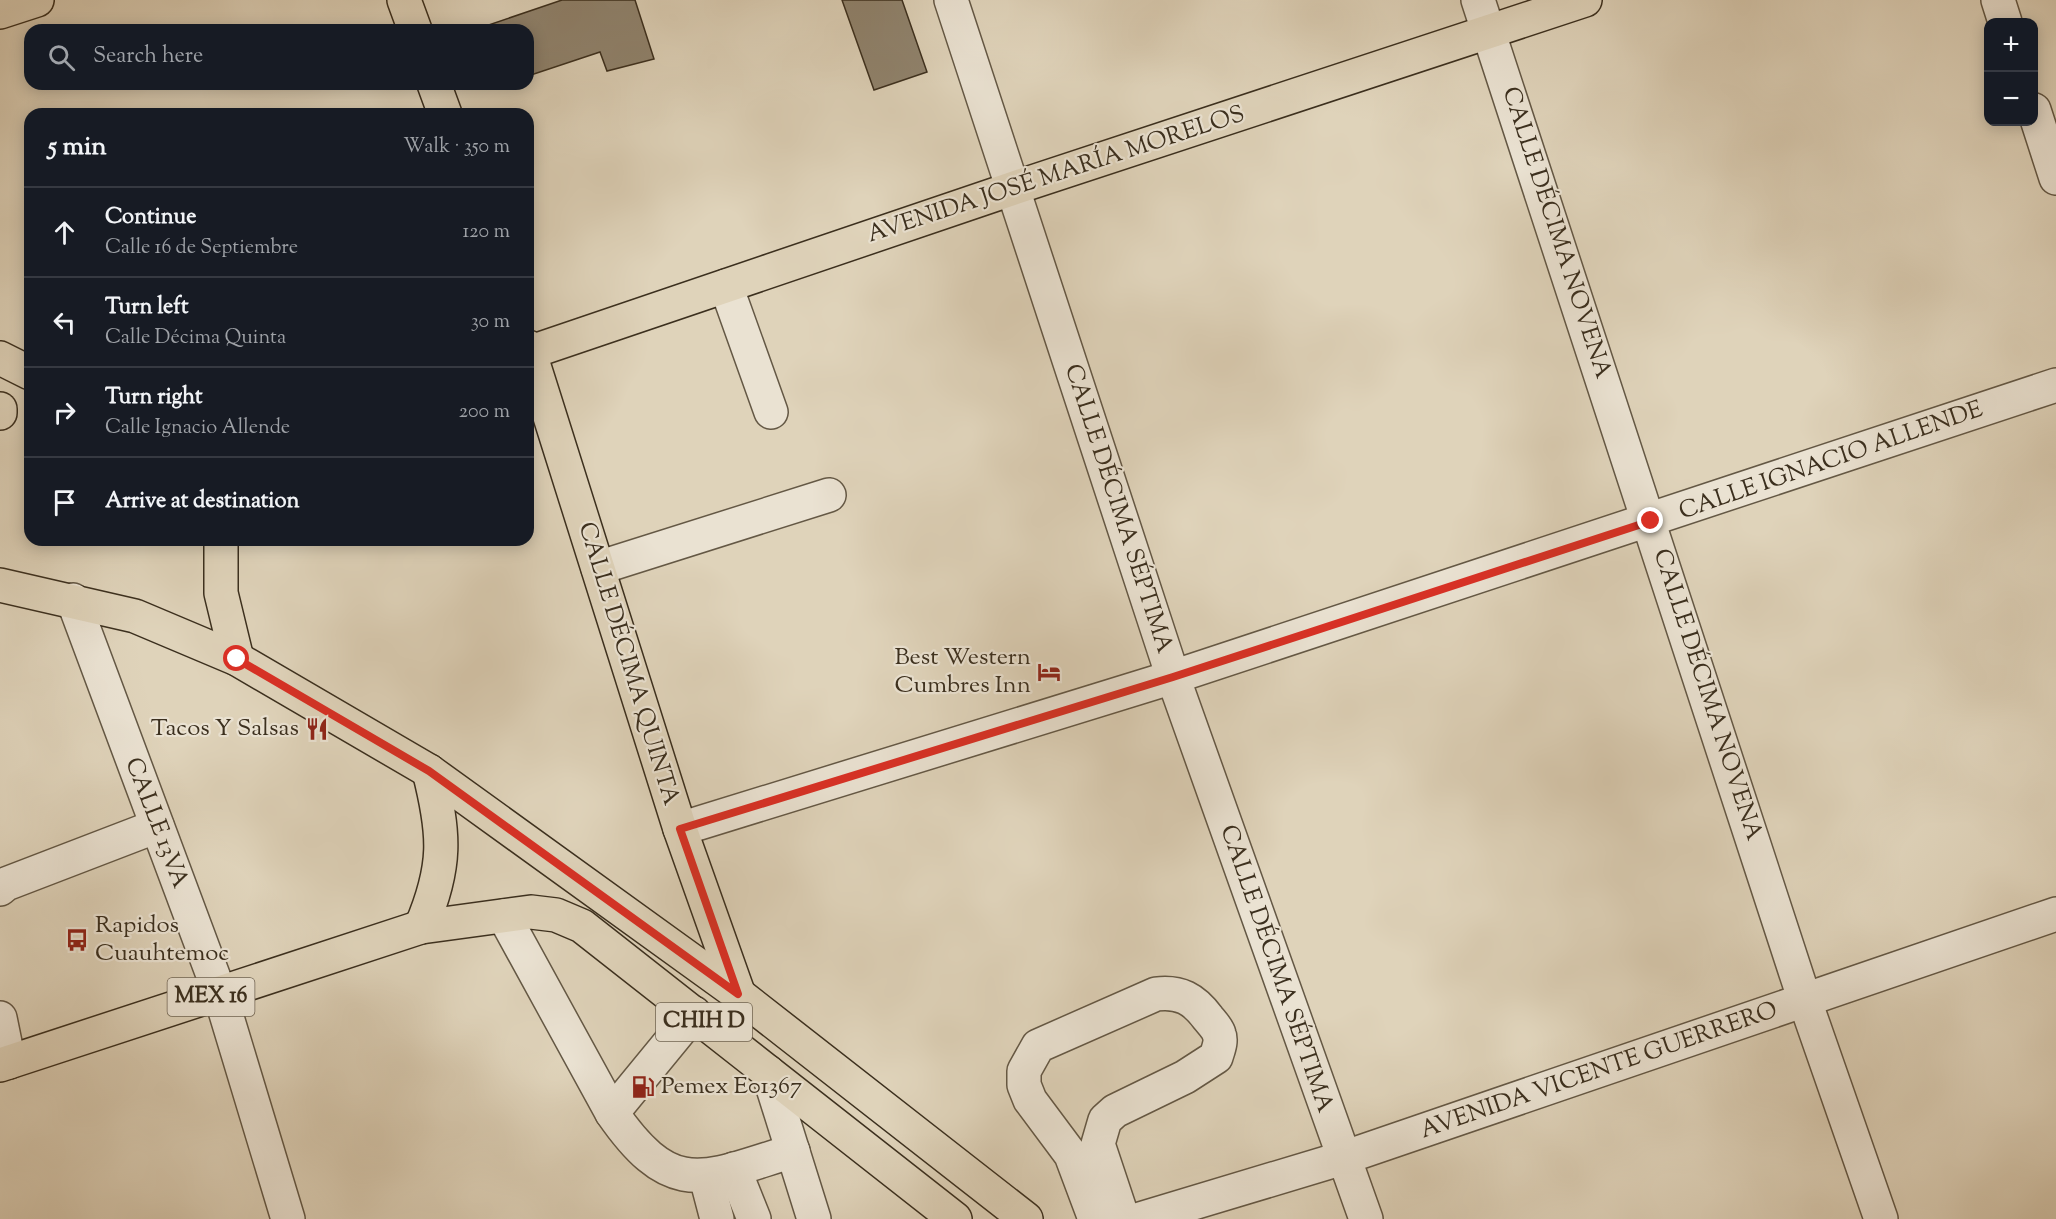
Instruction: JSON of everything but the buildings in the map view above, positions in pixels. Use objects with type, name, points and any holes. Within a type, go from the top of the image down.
[{"type":"main road","points":[[0,12],[37,0]]},
{"type":"main road","points":[[404,0],[413,24]]},
{"type":"main road","name":"AVENIDA JOSÉ MARÍA MORELOS","points":[[534,349],[1584,0]]},
{"type":"main road","points":[[436,90],[443,108]]},
{"type":"main road","points":[[0,358],[24,369]]},
{"type":"main road","name":"CALLE DÉCIMA QUINTA","points":[[534,367],[680,829],[768,1072]]},
{"type":"main road","points":[[221,546],[221,594],[237,659]]},
{"type":"main road","points":[[0,585],[135,616],[237,659]]},
{"type":"main road","name":"CHIH D","points":[[237,659],[429,771],[738,994],[1026,1219]]},
{"type":"main road","points":[[421,927],[435,894],[442,861],[440,816],[429,771]]},
{"type":"main road","name":"CHIH D","points":[[421,927],[531,912],[556,915],[582,926],[955,1219]]},
{"type":"main road","name":"MEX 16","points":[[5,1064],[421,927]]},
{"type":"street","name":"CALLE DÉCIMA SÉPTIMA","points":[[951,0],[1173,677],[1366,1219]]},
{"type":"street","name":"CALLE DÉCIMA NOVENA","points":[[1478,0],[1651,521],[1805,1001],[1881,1219]]},
{"type":"street","points":[[1998,0],[2004,18]]},
{"type":"street","points":[[2038,122],[2056,178]]},
{"type":"street","points":[[726,286],[771,412]]},
{"type":"street","name":"CALLE IGNACIO ALLENDE","points":[[680,829],[1173,677],[1651,521],[2056,385]]},
{"type":"street","points":[[598,568],[829,495]]},
{"type":"street","name":"CALLE 13VA","points":[[72,600],[220,994],[288,1219]]},
{"type":"street","points":[[0,889],[6,884],[157,826]]},
{"type":"street","name":"AVENIDA VICENTE GUERRERO","points":[[1140,1219],[1343,1158],[2056,914]]},
{"type":"street","points":[[504,916],[612,1113],[639,1146],[673,1172],[686,1176],[720,1173],[793,1151]]},
{"type":"street","points":[[1095,1219],[1084,1149],[1105,1120],[1115,1111],[1185,1077],[1216,1057],[1220,1034],[1201,1008],[1187,997],[1173,992],[1156,994],[1038,1046],[1024,1071],[1024,1085],[1030,1100],[1084,1149],[1123,1219]]},
{"type":"street","points":[[612,1113],[694,1013]]},
{"type":"street","points":[[0,1018],[5,1064]]},
{"type":"street","name":"CALLE DÉCIMA QUINTA","points":[[768,1072],[814,1219]]},
{"type":"street","points":[[717,1219],[720,1173]]},
{"type":"street","points":[[720,1173],[754,1219]]},
{"type":"place","name":"Best Western Cumbres Inn","points":[[1049,672]]},
{"type":"place","name":"Tacos Y Salsas","points":[[317,729]]},
{"type":"place","name":"Rapidos Cuauhtemoc","points":[[77,940]]},
{"type":"place","name":"Pemex E01367","points":[[643,1087]]},
{"type":"route","points":[[237,659],[429,771],[738,994],[680,829],[1173,677],[1651,521]]}]
